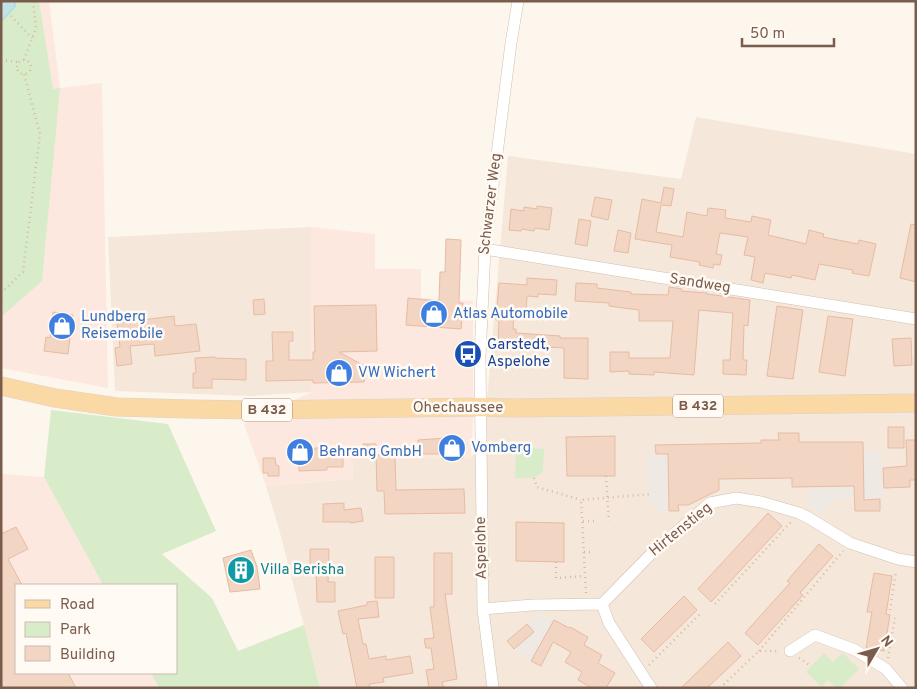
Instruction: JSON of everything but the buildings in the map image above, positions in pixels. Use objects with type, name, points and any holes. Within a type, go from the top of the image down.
[{"type":"main road","name":"Ohechaussee","points":[[1,386],[55,398],[117,407],[190,409],[530,408],[916,403]]},
{"type":"street","name":"Schwarzer Weg","points":[[480,407],[480,357],[485,248],[518,1]]},
{"type":"street","name":"Sandweg","points":[[485,248],[916,319]]},
{"type":"street","name":"Aspelohe","points":[[480,407],[483,610],[494,688]]},
{"type":"street","name":"Hirtenstieg","points":[[602,604],[654,551],[710,503],[736,498],[761,502],[799,513],[850,542],[898,559],[916,562]]},
{"type":"street","points":[[483,610],[533,604],[602,604],[609,623],[651,688]]},
{"type":"street","points":[[790,651],[815,636],[855,650],[886,669],[902,688]]},
{"type":"path","points":[[24,60],[36,28],[33,1]]},
{"type":"path","points":[[11,16],[32,38]]},
{"type":"path","points":[[1,60],[28,61],[31,65],[30,70],[24,74]]},
{"type":"path","points":[[1,294],[23,272],[40,134],[24,74],[18,71],[18,62]]},
{"type":"path","points":[[606,476],[609,521]]},
{"type":"path","points":[[534,478],[537,486],[581,500],[652,494]]},
{"type":"path","points":[[581,500],[587,605]]},
{"type":"path","points":[[715,604],[799,513]]},
{"type":"path","points":[[583,521],[595,521]]},
{"type":"path","points":[[720,688],[759,651],[850,542]]},
{"type":"path","points":[[584,552],[592,552]]},
{"type":"path","points":[[890,610],[898,559]]},
{"type":"path","points":[[556,562],[556,578],[585,576]]},
{"type":"path","points":[[641,673],[701,613]]},
{"type":"path","points":[[886,669],[894,618]]},
{"type":"path","points":[[759,651],[790,651]]},
{"type":"shaded area","points":[[1,1],[49,1],[60,88],[102,83],[108,388],[1,368]]},
{"type":"shaded area","points":[[696,117],[916,154],[916,688],[320,688],[266,486],[353,479],[352,456],[471,459],[485,424],[508,156],[681,179]]},
{"type":"shaded area","points":[[311,227],[311,392],[252,396],[115,391],[108,237]]},
{"type":"shaded area","points":[[311,227],[375,234],[375,269],[421,269],[421,298],[473,301],[473,422],[471,459],[352,456],[353,479],[266,486],[244,424],[311,392]]},
{"type":"shaded area","points":[[880,451],[884,492],[880,499],[834,499],[823,516],[807,506],[811,487],[811,467],[668,469],[669,511],[649,506],[646,454]]},
{"type":"shaded area","points":[[1,474],[44,477],[102,584],[15,584],[15,674],[152,674],[159,688],[1,688]]},
{"type":"shaded area","points":[[540,615],[554,620],[531,661],[514,649],[533,632],[527,624]]},
{"type":"green space","points":[[1,1],[39,1],[53,89],[60,88],[42,281],[1,317]]},
{"type":"green space","points":[[51,410],[168,424],[216,531],[162,554],[212,598],[238,651],[304,625],[320,688],[159,688],[152,674],[178,674],[178,584],[102,584],[44,477]]},
{"type":"green space","points":[[516,447],[544,449],[543,472],[534,478],[515,478]]},
{"type":"green space","points":[[824,653],[833,662],[843,653],[859,669],[840,688],[836,688],[828,680],[822,687],[806,672]]},
{"type":"water","points":[[1,1],[15,1],[15,7],[1,22]]},
{"type":"place","name":"Atlas Automobile","points":[[434,314]]},
{"type":"place","name":"Lundberg Reisemobile","points":[[62,326]]},
{"type":"place","name":"Garstedt, Aspelohe","points":[[468,354]]},
{"type":"place","name":"VW Wichert","points":[[339,373]]},
{"type":"place","name":"Vomberg","points":[[452,448]]},
{"type":"place","name":"Behrang GmbH","points":[[300,452]]},
{"type":"place","name":"Villa Berisha","points":[[241,570]]}]
